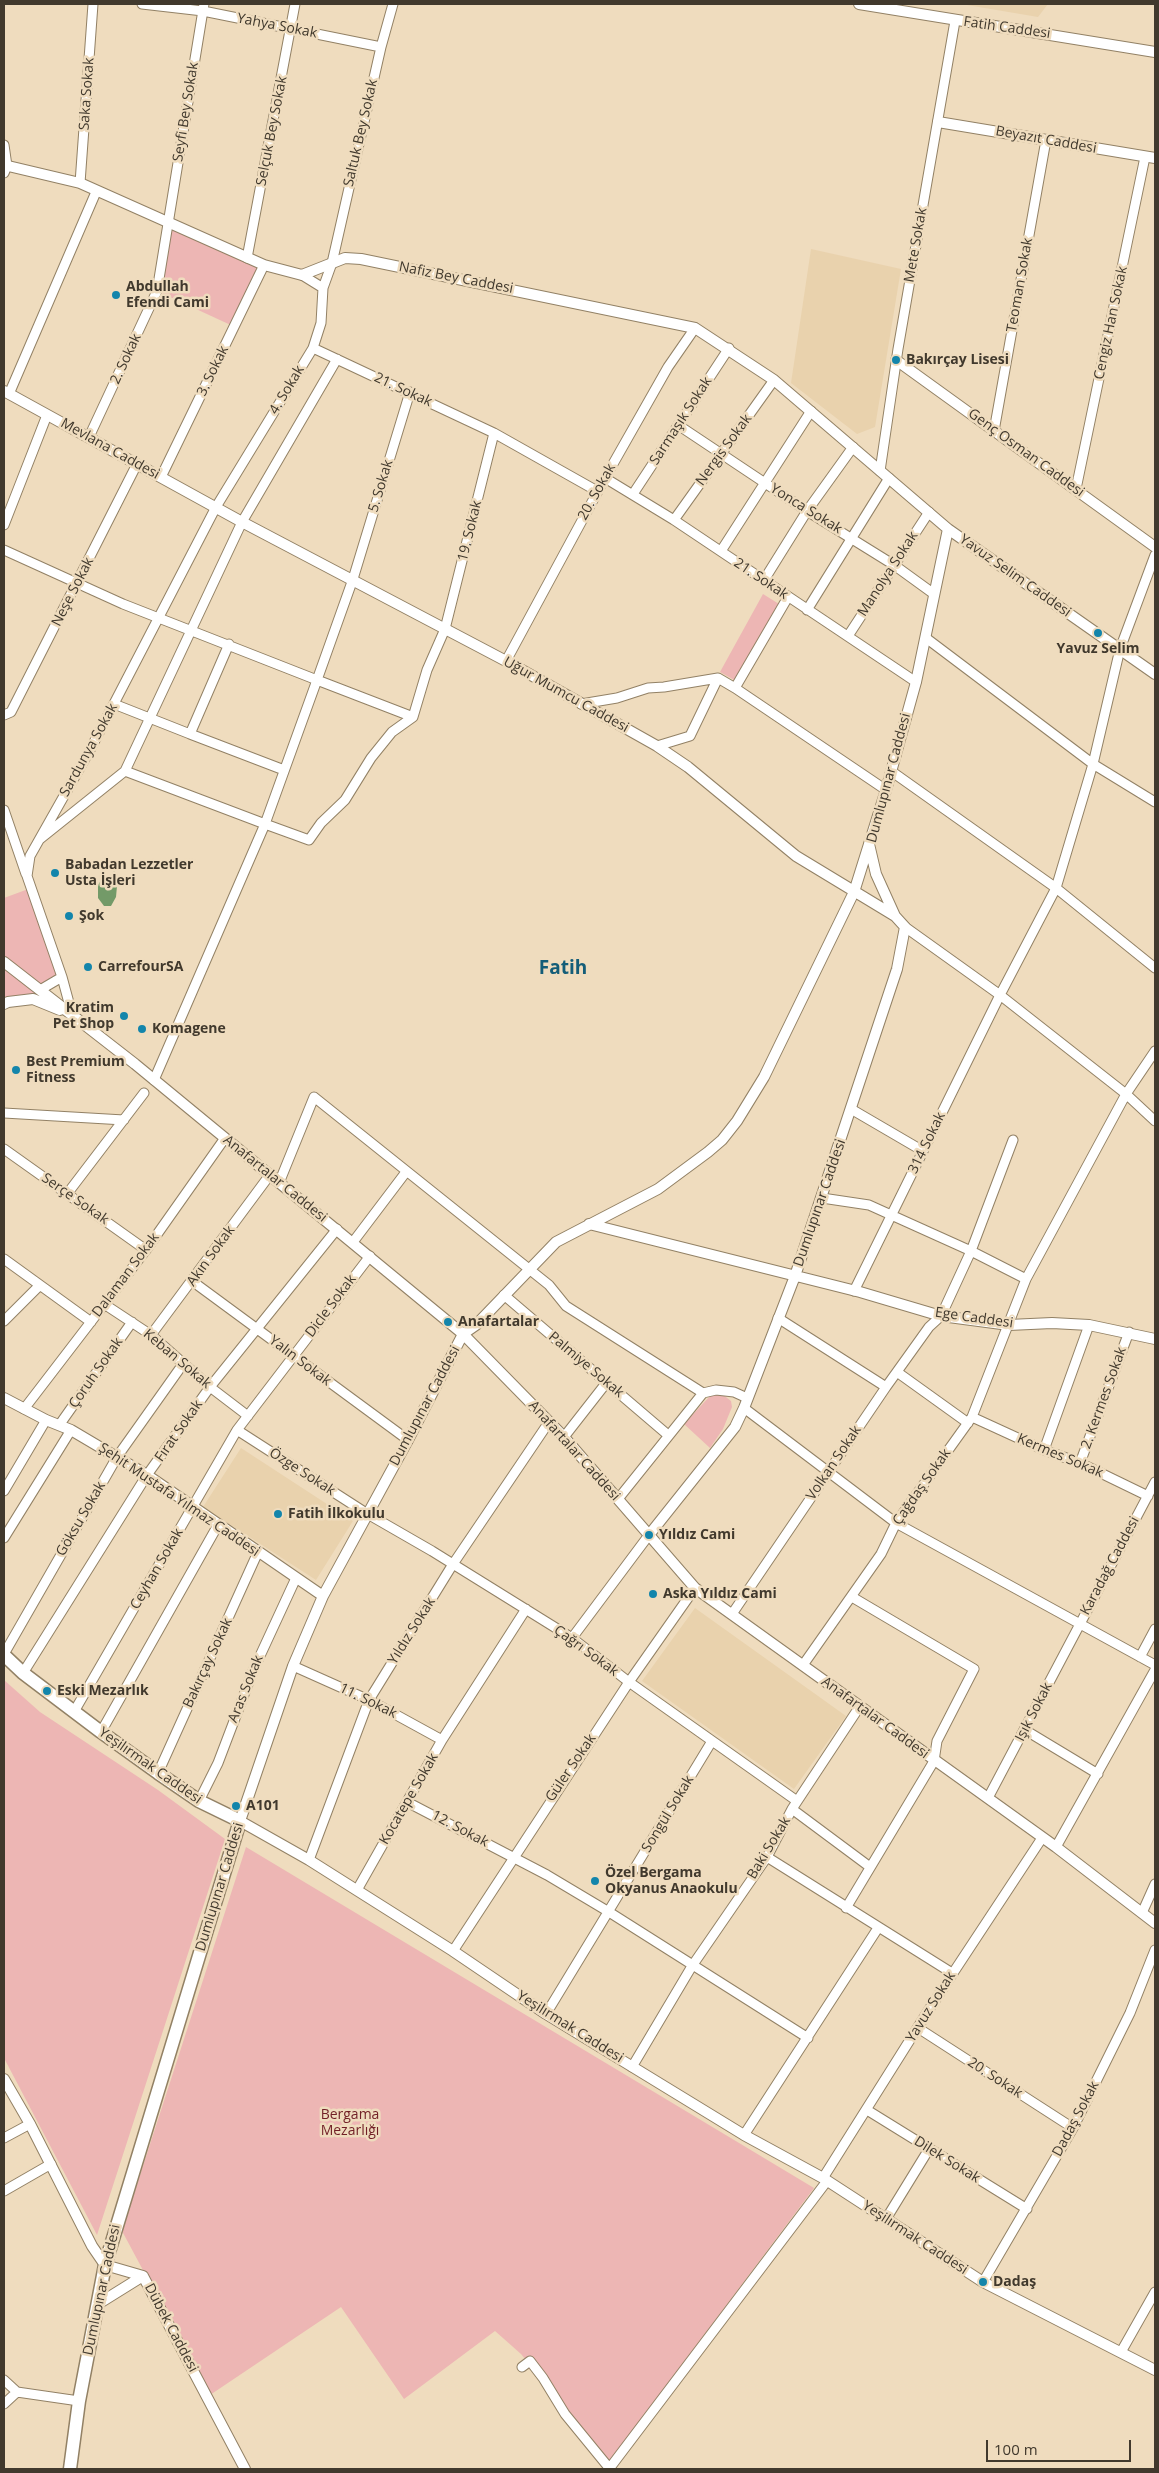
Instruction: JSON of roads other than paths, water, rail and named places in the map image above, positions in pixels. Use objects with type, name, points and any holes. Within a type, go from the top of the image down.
[{"type":"main road","name":"Yeşilırmak Caddesi","points":[[4,1654],[23,1672],[158,1773],[199,1801],[240,1821]]},
{"type":"main road","name":"Dumlupınar Caddesi","points":[[70,2469],[79,2402],[105,2265],[240,1821]]},
{"type":"street","name":"Saka Sokak","points":[[80,183],[93,4]]},
{"type":"street","name":"Yahya Sokak","points":[[142,4],[203,8],[292,29],[381,46]]},
{"type":"street","name":"Selçuk Bey Sokak","points":[[247,258],[292,29],[295,4]]},
{"type":"street","name":"Saltuk Bey Sokak","points":[[332,263],[381,46],[393,4]]},
{"type":"street","name":"Fatih Caddesi","points":[[859,4],[1155,52]]},
{"type":"street","name":"Seyfi Bey Sokak","points":[[168,221],[203,8]]},
{"type":"street","name":"Mete Sokak","points":[[880,471],[896,360],[955,21]]},
{"type":"street","name":"Beyazıt Caddesi","points":[[938,122],[1150,158]]},
{"type":"street","name":"Teoman Sokak","points":[[994,430],[1046,140]]},
{"type":"street","points":[[4,145],[5,168],[80,183],[96,192],[168,221],[247,258],[264,265],[302,275],[323,288]]},
{"type":"street","name":"Cengiz Han Sokak","points":[[1076,489],[1150,158]]},
{"type":"street","points":[[6,393],[96,192]]},
{"type":"street","name":"2. Sokak","points":[[89,437],[157,291],[168,221]]},
{"type":"street","name":"Nafiz Bey Caddesi","points":[[302,275],[345,258],[361,259],[695,328],[729,348],[774,380],[880,471]]},
{"type":"street","name":"4. Sokak","points":[[216,507],[313,348],[320,323],[323,288],[332,263]]},
{"type":"street","name":"3. Sokak","points":[[161,477],[264,265]]},
{"type":"street","name":"20. Sokak","points":[[506,661],[597,492],[668,367],[695,328]]},
{"type":"street","name":"21. Sokak","points":[[313,348],[494,433],[597,492]]},
{"type":"street","name":"Sarmaşık Sokak","points":[[633,494],[729,348]]},
{"type":"street","points":[[36,842],[125,770],[193,630],[242,522],[337,359]]},
{"type":"street","name":"Genç Osman Caddesi","points":[[896,360],[1155,547]]},
{"type":"street","name":"Nergis Sokak","points":[[674,520],[774,380]]},
{"type":"street","name":"5. Sokak","points":[[154,1080],[265,824],[353,579],[410,392]]},
{"type":"street","name":"Mevlana Caddesi","points":[[6,393],[216,507]]},
{"type":"street","points":[[721,552],[810,412]]},
{"type":"street","points":[[4,525],[47,415]]},
{"type":"street","name":"Yonca Sokak","points":[[678,425],[807,511],[894,565],[934,594]]},
{"type":"street","name":"19. Sokak","points":[[412,716],[427,670],[445,629],[494,433]]},
{"type":"street","points":[[764,580],[807,511],[853,447]]},
{"type":"street","name":"Neşe Sokak","points":[[4,715],[12,712],[137,464]]},
{"type":"street","name":"Yavuz Selim Caddesi","points":[[880,471],[948,529],[1155,674]]},
{"type":"street","name":"21. Sokak","points":[[605,478],[674,520],[916,682]]},
{"type":"street","points":[[807,610],[889,478]]},
{"type":"street","name":"Uğur Mumcu Caddesi","points":[[216,507],[506,661],[657,746],[688,767],[796,856],[895,916]]},
{"type":"street","name":"Sardunya Sokak","points":[[27,876],[30,856],[36,842],[114,704],[216,507]]},
{"type":"street","name":"Manolya Sokak","points":[[848,636],[929,512]]},
{"type":"street","name":"Dumlupınar Caddesi","points":[[240,1821],[293,1666],[323,1596],[366,1513],[408,1440],[463,1334],[476,1325],[529,1268],[556,1242],[589,1224],[796,1276],[870,1046],[897,969],[905,927],[895,916],[876,874],[868,843],[886,790],[916,682],[948,529]]},
{"type":"street","points":[[4,550],[78,584],[159,617],[412,716]]},
{"type":"street","name":"314 Sokak","points":[[854,1291],[1000,995],[1056,888],[1093,764],[1120,649],[1155,555]]},
{"type":"street","points":[[735,688],[788,596]]},
{"type":"street","points":[[926,638],[1093,764],[1155,802]]},
{"type":"street","points":[[190,734],[229,644]]},
{"type":"street","points":[[657,746],[690,736],[718,678]]},
{"type":"street","points":[[581,704],[617,698],[648,688],[718,678],[886,790]]},
{"type":"street","points":[[114,704],[284,770]]},
{"type":"street","points":[[125,770],[309,840],[321,823],[345,800],[371,758],[392,732],[412,716]]},
{"type":"street","points":[[891,771],[1056,888],[1155,968]]},
{"type":"street","points":[[4,810],[62,977],[72,1014]]},
{"type":"street","points":[[589,1224],[658,1189],[694,1164],[722,1140],[732,1128],[764,1077],[854,892],[868,843]]},
{"type":"street","points":[[905,927],[1000,995],[1126,1094],[1155,1120]]},
{"type":"street","name":"Anafartalar Caddesi","points":[[4,962],[154,1080],[463,1334],[564,1437],[695,1588],[860,1706],[934,1762],[1056,1847],[1155,1923]]},
{"type":"street","points":[[40,990],[62,977]]},
{"type":"street","points":[[4,1004],[32,999],[72,1014]]},
{"type":"street","name":"Çağdaş Sokak","points":[[803,1665],[881,1554],[896,1523],[970,1420],[1026,1279],[1126,1094],[1155,1051]]},
{"type":"street","points":[[67,1194],[144,1093]]},
{"type":"street","points":[[279,1183],[314,1097],[529,1268],[549,1285],[566,1306],[703,1393]]},
{"type":"street","points":[[851,1109],[923,1151]]},
{"type":"street","points":[[4,1113],[124,1120]]},
{"type":"street","name":"Dalaman Sokak","points":[[24,1409],[146,1250],[225,1138]]},
{"type":"street","name":"Volkan Sokak","points":[[732,1614],[886,1387],[929,1327],[941,1316],[971,1250],[1013,1140]]},
{"type":"street","name":"Serçe Sokak","points":[[4,1149],[146,1250]]},
{"type":"street","points":[[353,1242],[406,1172]]},
{"type":"street","name":"Akın Sokak","points":[[151,1335],[269,1176]]},
{"type":"street","points":[[822,1198],[869,1205],[971,1250],[1026,1279]]},
{"type":"street","name":"Fırat Sokak","points":[[23,1672],[147,1475],[210,1387],[258,1330],[337,1229]]},
{"type":"street","name":"Dicle Sokak","points":[[293,1356],[370,1256]]},
{"type":"street","points":[[4,1259],[91,1322]]},
{"type":"street","points":[[572,1638],[649,1535],[735,1427],[796,1276]]},
{"type":"street","name":"Ege Caddesi","points":[[796,1276],[941,1316],[1009,1325],[1089,1325],[1155,1339]]},
{"type":"street","name":"Yalın Sokak","points":[[192,1281],[408,1440]]},
{"type":"street","points":[[4,1321],[40,1285]]},
{"type":"street","name":"Palmiye Sokak","points":[[504,1295],[668,1435]]},
{"type":"street","name":"Keban Sokak","points":[[104,1304],[151,1335],[210,1387],[248,1416]]},
{"type":"street","points":[[778,1318],[886,1387]]},
{"type":"street","name":"Çoruh Sokak","points":[[60,1424],[132,1322]]},
{"type":"street","points":[[1044,1450],[1089,1325]]},
{"type":"street","name":"2. Kermes Sokak","points":[[1080,1463],[1129,1332]]},
{"type":"street","name":"Ceyhan Sokak","points":[[75,1710],[238,1430],[293,1356]]},
{"type":"street","name":"Göksu Sokak","points":[[4,1654],[117,1457],[183,1364]]},
{"type":"street","name":"Kermes Sokak","points":[[897,1372],[970,1420],[1080,1463],[1148,1496]]},
{"type":"street","points":[[564,1437],[607,1382]]},
{"type":"street","points":[[618,1499],[703,1393],[716,1390],[734,1392],[828,1471],[896,1523],[1155,1665]]},
{"type":"street","name":"Şehit Mustafa Yılmaz Caddesi","points":[[4,1398],[46,1420],[60,1424],[147,1475],[323,1596]]},
{"type":"street","points":[[4,1491],[46,1420]]},
{"type":"street","name":"Yıldız Sokak","points":[[309,1860],[369,1700],[454,1564],[549,1422]]},
{"type":"street","points":[[4,1538],[71,1430]]},
{"type":"street","name":"Özge Sokak","points":[[238,1430],[366,1513]]},
{"type":"street","name":"Karadağ Caddesi","points":[[1079,1624],[1155,1482]]},
{"type":"street","name":"Çağrı Sokak","points":[[366,1513],[454,1564],[572,1638],[629,1682],[712,1741],[795,1805],[870,1867]]},
{"type":"street","points":[[101,1732],[218,1525]]},
{"type":"street","name":"Bakırçay Sokak","points":[[158,1773],[258,1552]]},
{"type":"street","name":"Aras Sokak","points":[[199,1801],[218,1763],[252,1671],[296,1578]]},
{"type":"street","name":"Güler Sokak","points":[[453,1951],[629,1682],[695,1588]]},
{"type":"street","points":[[846,1908],[934,1762],[937,1742],[974,1669],[852,1597]]},
{"type":"street","name":"Kocatepe Sokak","points":[[357,1890],[442,1740],[526,1608]]},
{"type":"street","name":"Işık Sokak","points":[[988,1798],[1079,1624]]},
{"type":"street","points":[[1140,1657],[1155,1629]]},
{"type":"street","name":"11. Sokak","points":[[293,1666],[369,1700],[442,1740]]},
{"type":"street","points":[[1056,1847],[1155,1670]]},
{"type":"street","name":"Baki Sokak","points":[[632,2067],[692,1966],[767,1857],[795,1805],[860,1706]]},
{"type":"street","points":[[1025,1730],[1098,1774]]},
{"type":"street","name":"Songül Sokak","points":[[546,2014],[712,1741]]},
{"type":"street","name":"12. Sokak","points":[[407,1802],[513,1857],[609,1912],[808,2038]]},
{"type":"street","name":"Yeşilırmak Caddesi","points":[[240,1821],[357,1890],[453,1951],[546,2014],[632,2067],[744,2135],[825,2180],[983,2282],[1155,2370]]},
{"type":"street","name":"Yavuz Sokak","points":[[609,2469],[825,2180],[952,1973],[1042,1838]]},
{"type":"street","points":[[767,1857],[952,1973]]},
{"type":"street","points":[[1142,1912],[1155,1884]]},
{"type":"street","points":[[744,2135],[878,1928]]},
{"type":"street","name":"Dadaş Sokak","points":[[983,2282],[1073,2128],[1130,2013],[1155,1950]]},
{"type":"street","name":"20. Sokak","points":[[918,2028],[1073,2128]]},
{"type":"street","points":[[4,2079],[30,2124],[92,2246],[105,2265]]},
{"type":"street","name":"Dilek Sokak","points":[[867,2110],[1027,2209]]},
{"type":"street","points":[[4,2138],[30,2124]]},
{"type":"street","points":[[886,2219],[929,2149]]},
{"type":"street","points":[[4,2191],[50,2164]]},
{"type":"street","name":"Dübek Caddesi","points":[[105,2265],[143,2276],[245,2469]]},
{"type":"street","points":[[98,2304],[143,2276]]},
{"type":"street","points":[[1121,2352],[1155,2292]]},
{"type":"street","points":[[522,2367],[530,2361],[544,2378],[565,2414],[609,2469]]},
{"type":"street","points":[[4,2380],[17,2392],[79,2402]]},
{"type":"street","points":[[4,2404],[17,2392]]},
{"type":"place","name":"Abdullah Efendi Cami","points":[[116,295]]},
{"type":"place","name":"Bakırçay Lisesi","points":[[896,360]]},
{"type":"place","name":"Yavuz Selim","points":[[1098,633]]},
{"type":"place","name":"Babadan Lezzetler Usta İşleri","points":[[55,873]]},
{"type":"place","name":"Şok","points":[[69,916]]},
{"type":"place","name":"CarrefourSA","points":[[88,967]]},
{"type":"place","name":"Kratim Pet Shop","points":[[124,1016]]},
{"type":"place","name":"Komagene","points":[[142,1029]]},
{"type":"place","name":"Best Premium Fitness","points":[[16,1070]]},
{"type":"place","name":"Anafartalar","points":[[448,1322]]},
{"type":"place","name":"Fatih İlkokulu","points":[[278,1514]]},
{"type":"place","name":"Yıldız Cami","points":[[649,1535]]},
{"type":"place","name":"Aska Yıldız Cami","points":[[653,1594]]},
{"type":"place","name":"Eski Mezarlık","points":[[47,1691]]},
{"type":"place","name":"A101","points":[[236,1806]]},
{"type":"place","name":"Özel Bergama Okyanus Anaokulu","points":[[595,1881]]},
{"type":"place","name":"Dadaş","points":[[983,2282]]},
{"type":"district","name":"Fatih","points":[[563,969]]},
{"type":"park label","name":"Bergama Mezarlığı","points":[[350,2124]]}]
